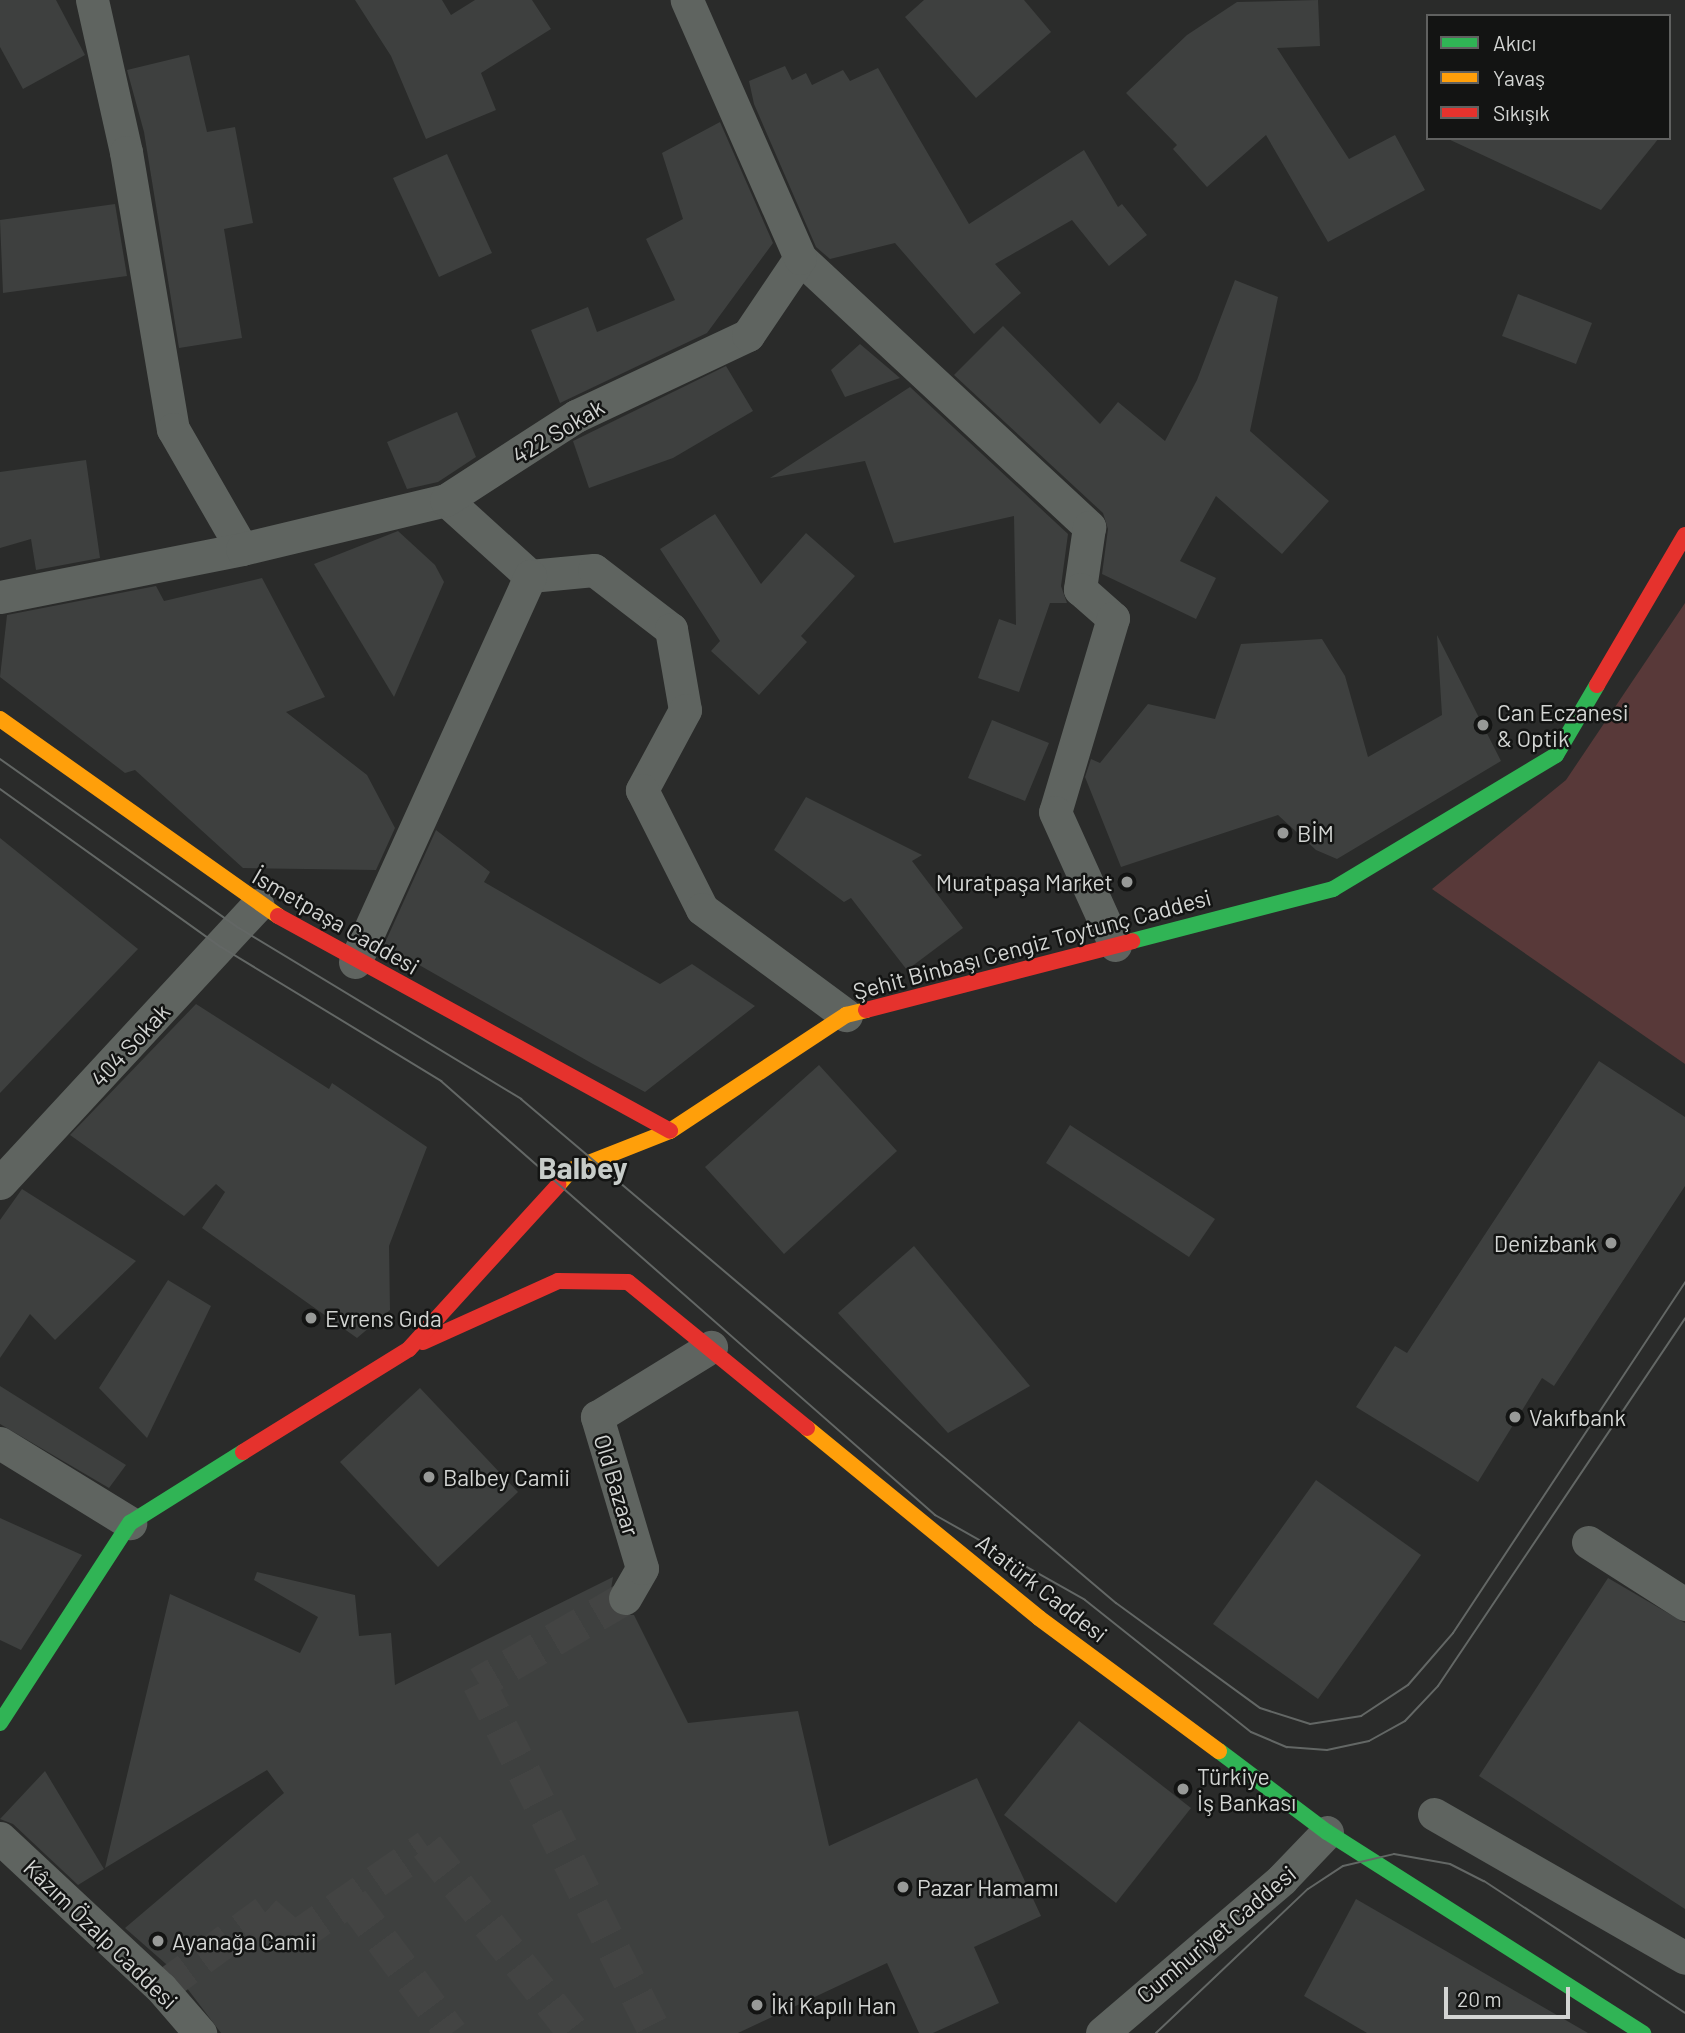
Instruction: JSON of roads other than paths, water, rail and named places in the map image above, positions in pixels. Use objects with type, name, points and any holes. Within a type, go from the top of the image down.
[{"type":"street","points":[[92,0],[131,180],[173,429],[242,549]]},
{"type":"street","points":[[687,0],[800,258],[1089,527],[1080,589],[1112,618],[1055,812],[1115,945]]},
{"type":"street","name":"422 Sokak","points":[[0,597],[242,549],[446,500],[576,416],[748,335],[800,258]]},
{"type":"street","points":[[446,500],[530,576],[594,570],[671,629],[685,710],[642,790],[702,909],[846,1015]]},
{"type":"street","name":"Şehit Binbaşı Cengiz Toytunç Caddesi","points":[[0,1723],[130,1523],[409,1349],[571,1170],[670,1131],[846,1015],[1333,889],[1556,755],[1685,535]]},
{"type":"street","points":[[355,962],[530,576]]},
{"type":"street","name":"İsmetpaşa Caddesi","points":[[0,719],[257,905],[355,962],[670,1131]]},
{"type":"street","name":"404 Sokak","points":[[0,1183],[257,905]]},
{"type":"street","name":"Atatürk Caddesi","points":[[409,1349],[558,1281],[628,1282],[712,1347],[1039,1618],[1327,1832],[1643,2033]]},
{"type":"street","name":"Old Bazaar","points":[[625,1598],[642,1568],[597,1417],[712,1347]]},
{"type":"street","points":[[0,1443],[130,1523]]},
{"type":"street","points":[[1588,1542],[1685,1604]]},
{"type":"street","points":[[1434,1814],[1681,1946]]},
{"type":"street","name":"Cumhuriyet Caddesi","points":[[1102,2033],[1290,1872],[1327,1832]]},
{"type":"street","name":"Kâzım Özalp Caddesi","points":[[0,1838],[162,1988],[200,2033]]},
{"type":"tunnel","points":[[625,1598],[479,1683],[656,2033]]},
{"type":"tunnel","points":[[161,1988],[265,1912],[294,1938],[427,1846],[574,2033]]},
{"type":"tunnel","points":[[352,1900],[451,2033]]},
{"type":"tram line","points":[[0,759],[239,928],[521,1099],[1116,1603],[1260,1708],[1310,1724],[1361,1716],[1408,1685],[1453,1633],[1685,1282]]},
{"type":"tram line","points":[[0,789],[221,947],[441,1081],[935,1515],[1085,1600],[1251,1732],[1287,1747],[1327,1750],[1369,1741],[1405,1721],[1438,1686],[1685,1318]]},
{"type":"tram line","points":[[1156,2033],[1308,1889],[1343,1866],[1394,1854],[1450,1864],[1484,1881],[1685,2013]]},
{"type":"place","name":"Can Eczanesi & Optik","points":[[1483,725]]},
{"type":"place","name":"BİM","points":[[1283,833]]},
{"type":"place","name":"Muratpaşa Market","points":[[1127,882]]},
{"type":"place","name":"Denizbank","points":[[1611,1243]]},
{"type":"place","name":"Evrens Gıda","points":[[311,1318]]},
{"type":"place","name":"Vakıfbank","points":[[1515,1417]]},
{"type":"place","name":"Balbey Camii","points":[[429,1477]]},
{"type":"place","name":"Türkiye İş Bankası","points":[[1183,1789]]},
{"type":"place","name":"Pazar Hamamı","points":[[903,1887]]},
{"type":"place","name":"Ayanağa Camii","points":[[158,1941]]},
{"type":"place","name":"İki Kapılı Han","points":[[757,2005]]},
{"type":"district","name":"Balbey","points":[[583,1167]]}]
